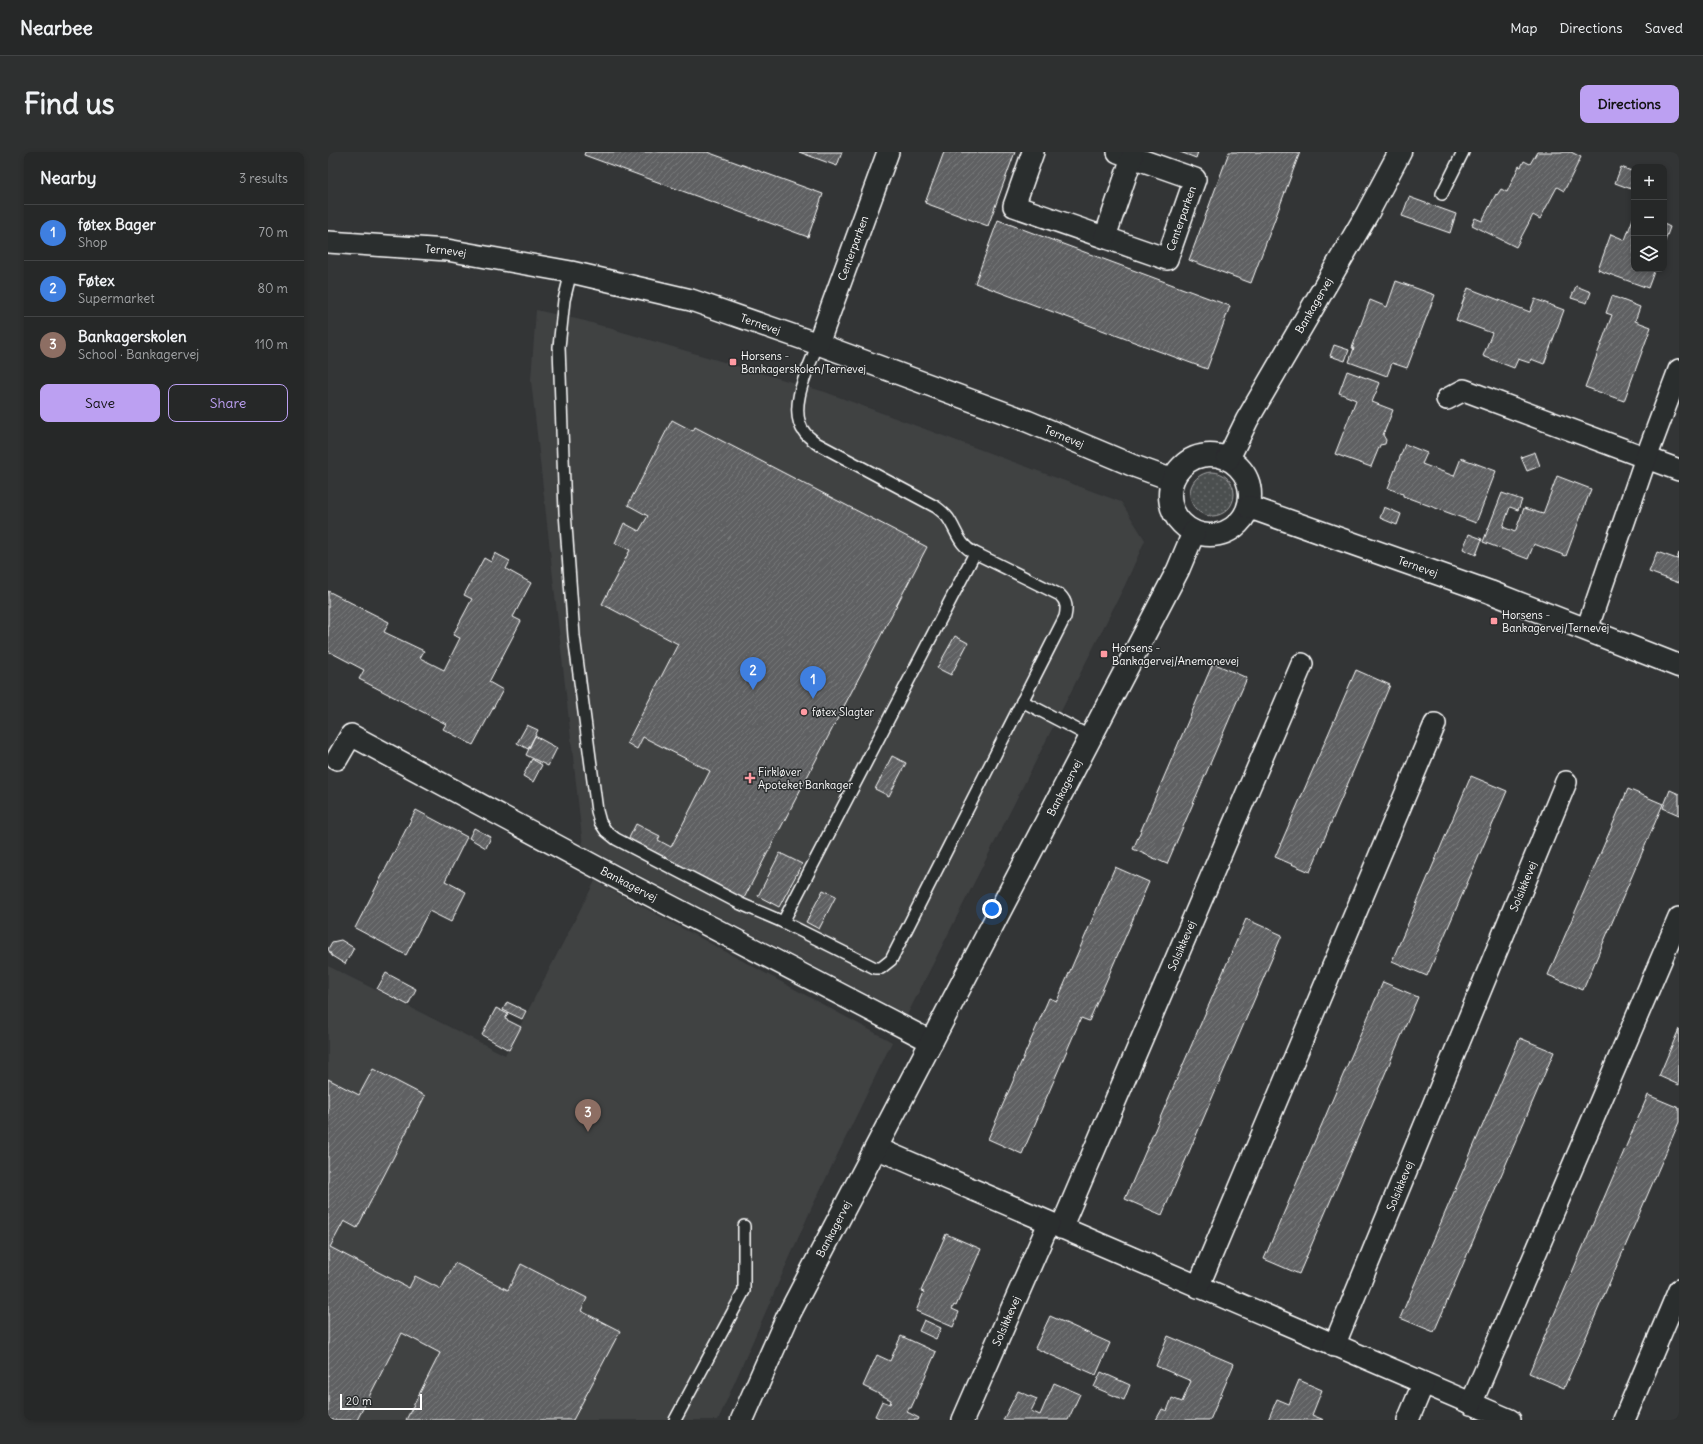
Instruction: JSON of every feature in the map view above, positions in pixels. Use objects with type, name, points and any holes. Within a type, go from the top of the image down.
[{"type":"street","name":"Centerparken","points":[[818,344],[829,310],[888,152]]},
{"type":"street","name":"Centerparken","points":[[1033,152],[1014,206],[1167,259],[1195,179],[1125,155],[1105,237]]},
{"type":"street","name":"Bankagervej","points":[[1228,459],[1247,420],[1367,214],[1400,152]]},
{"type":"street","name":"Ternevej","points":[[328,242],[447,250],[572,272],[691,300],[818,344],[1027,421],[1134,466],[1173,480]]},
{"type":"street","points":[[1587,629],[1646,458],[1679,370]]},
{"type":"street","points":[[1447,399],[1464,390],[1679,470]]},
{"type":"street","points":[[1205,455],[1217,455],[1228,459],[1240,467],[1247,479],[1250,493],[1249,507],[1243,519],[1233,528],[1221,534],[1208,535],[1194,532],[1184,525],[1176,516],[1171,505],[1170,493],[1173,480],[1183,466],[1193,459],[1205,455]]},
{"type":"street","name":"Ternevej","points":[[1249,507],[1482,590],[1587,629],[1679,666]]},
{"type":"street","name":"Bankagervej","points":[[742,1420],[787,1318],[1178,570],[1194,532]]},
{"type":"street","name":"Solsikkevej","points":[[963,1420],[1055,1226],[1302,664]]},
{"type":"street","points":[[1198,1287],[1435,724]]},
{"type":"street","name":"Bankagervej","points":[[338,759],[351,735],[615,877],[932,1042]]},
{"type":"street","name":"Solsikkevej","points":[[1334,1346],[1566,782]]},
{"type":"street","points":[[1471,1404],[1679,918]]},
{"type":"street","points":[[876,1148],[1334,1346],[1510,1420]]},
{"type":"street","points":[[1624,1420],[1679,1290]]},
{"type":"street","points":[[1408,1420],[1423,1384]]},
{"type":"lane","points":[[1442,194],[1463,152]]},
{"type":"lane","points":[[572,272],[564,300],[559,348],[565,512],[574,636],[594,794],[600,822],[606,831],[616,839],[741,904],[783,922],[868,965],[875,968],[882,968],[891,960],[1067,609],[1066,604],[1060,595],[974,553],[963,545],[947,517],[936,507],[816,443],[804,432],[799,420],[798,406],[801,386],[818,344]]},
{"type":"lane","points":[[783,922],[974,553]]},
{"type":"lane","points":[[1022,701],[1091,737]]},
{"type":"lane","points":[[676,1420],[744,1291],[744,1226]]},
{"type":"shaded area","points":[[536,310],[585,321],[825,392],[1121,502],[1145,540],[1125,585],[907,1015],[583,846],[531,380]]},
{"type":"shaded area","points":[[1216,472],[1228,478],[1233,486],[1233,502],[1228,510],[1220,515],[1208,516],[1196,510],[1191,502],[1190,490],[1196,478],[1204,473]]},
{"type":"shaded area","points":[[595,881],[892,1042],[811,1209],[718,1420],[328,1420],[328,966],[505,1055]]},
{"type":"building","points":[[585,152],[707,152],[823,194],[808,237],[584,155]]},
{"type":"building","points":[[799,152],[842,152],[837,166]]},
{"type":"building","points":[[944,152],[1015,152],[988,226],[925,203]]},
{"type":"building","points":[[1180,152],[1198,152],[1196,158]]},
{"type":"building","points":[[1229,152],[1300,152],[1251,283],[1189,260]]},
{"type":"building","points":[[1537,152],[1571,152],[1581,157],[1564,191],[1557,187],[1540,219],[1533,215],[1516,247],[1472,225],[1475,218],[1482,221],[1496,194],[1497,195],[1501,189],[1507,192],[1519,166],[1521,167],[1524,161],[1530,164]]},
{"type":"building","points":[[1621,167],[1631,171],[1631,189],[1615,183]]},
{"type":"building","points":[[1409,197],[1456,214],[1450,233],[1402,216]]},
{"type":"building","points":[[998,220],[1230,306],[1207,369],[975,283]]},
{"type":"building","points":[[1631,224],[1631,272],[1654,272],[1648,288],[1598,270],[1611,234],[1625,240]]},
{"type":"building","points":[[1667,226],[1670,227],[1667,236]]},
{"type":"building","points":[[1396,281],[1435,295],[1407,368],[1392,363],[1387,376],[1349,362],[1354,348],[1352,348],[1370,300],[1387,307]]},
{"type":"building","points":[[1576,286],[1591,292],[1587,303],[1571,298]]},
{"type":"building","points":[[1468,288],[1530,312],[1535,299],[1564,310],[1544,364],[1531,359],[1530,363],[1518,359],[1514,368],[1483,356],[1492,333],[1456,320]]},
{"type":"building","points":[[1612,296],[1640,307],[1635,321],[1651,327],[1624,401],[1585,387],[1612,315],[1606,313]]},
{"type":"building","points":[[1334,345],[1349,350],[1345,361],[1330,356]]},
{"type":"building","points":[[1347,371],[1380,383],[1372,402],[1393,410],[1383,435],[1386,440],[1385,444],[1380,445],[1371,467],[1335,454],[1356,400],[1339,393]]},
{"type":"building","points":[[672,420],[693,431],[695,427],[927,547],[743,900],[628,840],[636,824],[660,836],[658,840],[671,847],[710,771],[643,737],[637,749],[627,743],[678,644],[602,604],[630,550],[615,543],[624,523],[639,531],[648,516],[628,505]]},
{"type":"building","points":[[1405,444],[1427,453],[1422,464],[1454,476],[1461,458],[1496,471],[1476,523],[1403,496],[1403,494],[1388,488]]},
{"type":"building","points":[[1535,452],[1540,466],[1527,471],[1521,457]]},
{"type":"building","points":[[1557,476],[1591,489],[1566,556],[1534,544],[1528,559],[1483,542],[1502,493],[1522,500],[1518,510],[1510,507],[1503,527],[1515,532],[1524,508],[1543,514]]},
{"type":"building","points":[[1384,507],[1401,514],[1397,525],[1380,518]]},
{"type":"building","points":[[1469,534],[1482,539],[1476,555],[1463,549]]},
{"type":"building","points":[[1657,552],[1677,559],[1679,553],[1679,583],[1649,572]]},
{"type":"building","points":[[495,553],[510,561],[506,569],[531,583],[513,617],[521,621],[489,682],[503,690],[473,745],[443,729],[446,724],[359,679],[364,670],[328,651],[328,591],[389,622],[384,632],[424,651],[420,658],[444,670],[460,638],[453,635],[472,599],[464,595],[484,558],[491,562]]},
{"type":"building","points":[[955,636],[968,643],[951,675],[937,668]]},
{"type":"building","points":[[1213,663],[1247,678],[1167,864],[1133,849]]},
{"type":"building","points":[[1356,670],[1390,685],[1310,872],[1275,857]]},
{"type":"building","points":[[527,725],[538,730],[528,749],[517,743]]},
{"type":"building","points":[[535,736],[557,748],[548,766],[526,755]]},
{"type":"building","points":[[892,756],[906,763],[889,796],[875,789]]},
{"type":"building","points":[[532,759],[542,765],[533,782],[523,776]]},
{"type":"building","points":[[1471,776],[1507,791],[1427,976],[1392,961]]},
{"type":"building","points":[[1628,789],[1663,804],[1583,990],[1548,975]]},
{"type":"building","points":[[1670,790],[1679,794],[1679,815],[1663,808]]},
{"type":"building","points":[[416,810],[467,837],[445,881],[466,892],[451,922],[429,911],[406,955],[355,928]]},
{"type":"building","points":[[474,828],[491,837],[486,848],[469,838]]},
{"type":"building","points":[[780,853],[802,864],[779,907],[758,896]]},
{"type":"building","points":[[1115,867],[1149,882],[1089,1021],[1081,1018],[1022,1154],[988,1139],[1049,998],[1057,1001]]},
{"type":"building","points":[[823,890],[836,896],[819,929],[806,922]]},
{"type":"building","points":[[1246,919],[1282,935],[1162,1215],[1125,1199]]},
{"type":"building","points":[[341,940],[354,948],[345,964],[332,956],[328,949],[332,942]]},
{"type":"building","points":[[386,973],[416,989],[408,1005],[377,989]]},
{"type":"building","points":[[1383,982],[1418,997],[1299,1274],[1264,1259]]},
{"type":"building","points":[[507,1002],[526,1011],[522,1019],[503,1010]]},
{"type":"building","points":[[496,1008],[508,1014],[505,1019],[521,1027],[509,1050],[482,1035]]},
{"type":"building","points":[[1679,1029],[1679,1085],[1659,1076]]},
{"type":"building","points":[[1520,1038],[1554,1052],[1434,1332],[1400,1318]]},
{"type":"building","points":[[373,1069],[425,1096],[357,1228],[344,1221],[330,1247],[409,1288],[415,1276],[441,1289],[455,1263],[508,1290],[521,1264],[587,1298],[581,1311],[620,1331],[573,1420],[406,1420],[440,1353],[402,1333],[357,1420],[328,1420],[328,1079],[359,1095]]},
{"type":"building","points":[[1648,1095],[1679,1108],[1679,1122],[1564,1388],[1529,1373]]},
{"type":"building","points":[[946,1234],[981,1249],[956,1306],[954,1305],[952,1309],[959,1312],[953,1327],[916,1311],[924,1292],[921,1291]]},
{"type":"building","points":[[1050,1316],[1110,1343],[1096,1375],[1035,1348]]},
{"type":"building","points":[[924,1320],[941,1328],[936,1339],[919,1331]]},
{"type":"building","points":[[901,1336],[936,1352],[911,1408],[909,1408],[907,1412],[919,1418],[918,1420],[883,1420],[875,1416],[882,1401],[890,1404],[891,1400],[863,1386],[877,1355],[890,1361]]},
{"type":"building","points":[[1168,1336],[1234,1364],[1210,1420],[1156,1420],[1162,1409],[1167,1411],[1172,1398],[1182,1402],[1191,1381],[1156,1366]]},
{"type":"building","points":[[1101,1372],[1130,1385],[1124,1400],[1094,1387]]},
{"type":"building","points":[[1299,1380],[1322,1390],[1312,1415],[1324,1420],[1268,1420],[1277,1399],[1289,1404]]},
{"type":"building","points":[[1054,1383],[1080,1394],[1068,1420],[1003,1420],[1018,1391],[1037,1399],[1031,1411],[1040,1415]]},
{"type":"place","name":"Horsens - Bankagerskolen/Ternevej","points":[[733,362]]},
{"type":"place","name":"Horsens - Bankagervej/Ternevej","points":[[1494,621]]},
{"type":"place","name":"Horsens - Bankagervej/Anemonevej","points":[[1104,654]]},
{"type":"place","name":"Føtex","points":[[753,690]]},
{"type":"place","name":"føtex Bager","points":[[813,699]]},
{"type":"place","name":"føtex Slagter","points":[[804,712]]},
{"type":"place","name":"Firkløver Apoteket Bankager","points":[[750,778]]},
{"type":"place","name":"Bankagerskolen","points":[[588,1132]]}]
